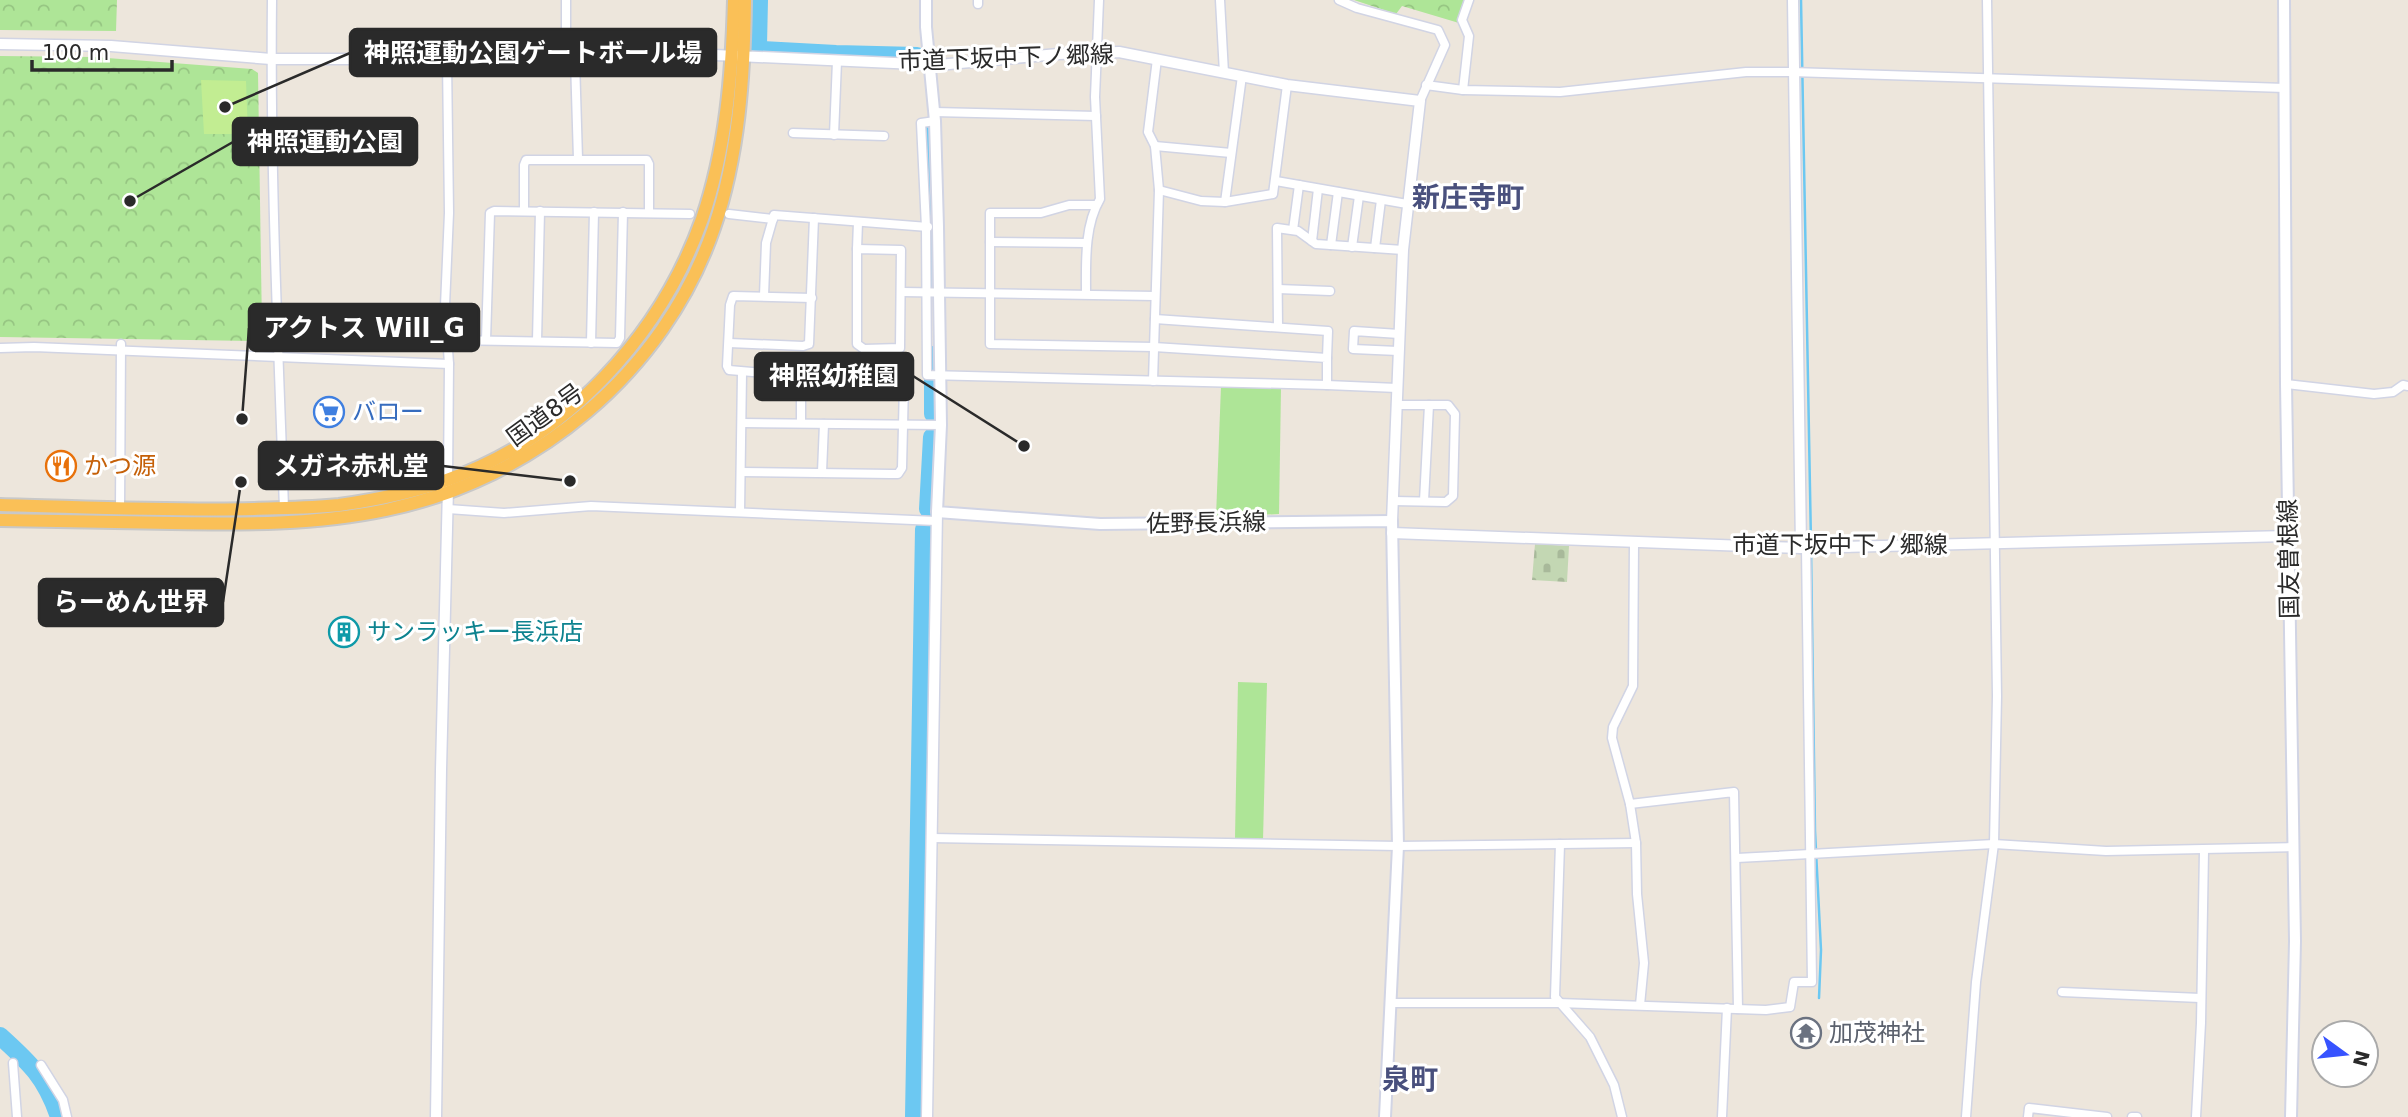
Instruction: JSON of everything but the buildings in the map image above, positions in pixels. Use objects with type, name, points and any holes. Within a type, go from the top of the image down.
[{"type":"highway","name":"国道8号","points":[[734,0],[738,57]]},
{"type":"highway","name":"国道8号","points":[[0,520],[262,524],[384,511],[519,461],[548,444],[598,404],[628,372],[656,337],[699,265],[714,228],[735,142],[738,57],[745,0]]},
{"type":"highway","name":"国道8号","points":[[0,505],[215,510],[284,508],[338,505],[448,486]]},
{"type":"main road","points":[[926,0],[928,64],[932,81],[934,375],[940,425],[937,517]]},
{"type":"main road","name":"国友曽根線","points":[[2284,0],[2287,536],[2295,941],[2291,1117]]},
{"type":"main road","name":"佐野長浜線","points":[[937,517],[1100,524],[1392,527]]},
{"type":"main road","points":[[1385,1117],[1398,846],[1392,527]]},
{"type":"street","points":[[272,0],[277,356],[284,508]]},
{"type":"street","points":[[566,0],[578,159]]},
{"type":"street","points":[[1086,294],[1087,243],[1096,205],[1100,199],[1096,51],[1100,0]]},
{"type":"street","points":[[1220,0],[1224,73]]},
{"type":"street","points":[[1339,0],[1357,8],[1438,30],[1446,46],[1420,101],[1407,204],[1398,351],[1392,527]]},
{"type":"street","points":[[1463,90],[1469,36],[1462,20],[1469,0]]},
{"type":"street","points":[[1390,1003],[1558,1003],[1766,1010],[1790,1007],[1794,982],[1812,982],[1808,547],[1799,72],[1793,0]]},
{"type":"street","points":[[1966,1117],[1976,982],[1994,844],[1997,696],[1987,0]]},
{"type":"street","name":"市道下坂中下ノ郷線","points":[[0,44],[111,46],[271,59],[447,61],[529,66],[638,53],[671,52],[938,65],[1096,51],[1119,52],[1287,85],[1420,101]]},
{"type":"street","points":[[1153,381],[1159,190],[1155,146],[1148,132],[1157,59]]},
{"type":"street","points":[[436,1117],[448,509],[449,364],[445,306],[449,213],[447,61]]},
{"type":"street","points":[[834,135],[837,61]]},
{"type":"street","points":[[1426,85],[1463,90],[1560,92],[1746,72],[1799,72],[2285,88]]},
{"type":"street","points":[[1225,202],[1242,76]]},
{"type":"street","points":[[1159,190],[1201,201],[1225,202],[1273,194],[1287,85]]},
{"type":"street","points":[[931,119],[1096,116]]},
{"type":"street","points":[[793,133],[884,136]]},
{"type":"street","points":[[1155,146],[1231,153]]},
{"type":"street","points":[[524,211],[526,160],[578,159],[647,160],[649,212]]},
{"type":"street","points":[[1276,181],[1407,204]]},
{"type":"street","points":[[1293,230],[1299,185]]},
{"type":"street","points":[[1312,241],[1318,189]]},
{"type":"street","points":[[1331,245],[1338,192]]},
{"type":"street","points":[[1352,247],[1359,196]]},
{"type":"street","points":[[1375,248],[1381,200]]},
{"type":"street","points":[[1096,205],[1069,205],[1041,213],[990,213],[990,344],[1154,347],[1327,358]]},
{"type":"street","points":[[486,340],[490,213],[540,211],[690,214]]},
{"type":"street","points":[[537,341],[540,211]]},
{"type":"street","points":[[591,343],[594,212]]},
{"type":"street","points":[[448,340],[618,342],[623,212]]},
{"type":"street","points":[[729,214],[773,219]]},
{"type":"street","points":[[764,296],[766,243],[774,215],[932,227]]},
{"type":"street","points":[[729,343],[809,344],[814,218]]},
{"type":"street","points":[[857,249],[901,250],[900,348],[858,347],[856,340],[857,249],[858,222]]},
{"type":"street","points":[[1278,327],[1277,228],[1298,231],[1316,244],[1403,250]]},
{"type":"street","points":[[990,242],[1087,243]]},
{"type":"street","points":[[1278,289],[1330,291]]},
{"type":"street","points":[[902,292],[1155,296]]},
{"type":"street","points":[[741,472],[898,474],[902,468],[904,384],[899,378],[801,376],[729,370],[727,366],[731,299],[737,295],[811,298]]},
{"type":"street","points":[[1155,319],[1328,331],[1326,384]]},
{"type":"street","points":[[1398,351],[1353,349],[1354,331],[1399,334]]},
{"type":"street","points":[[0,348],[121,347],[449,364]]},
{"type":"street","points":[[120,508],[121,347]]},
{"type":"street","points":[[740,512],[742,373]]},
{"type":"street","points":[[934,375],[1397,388]]},
{"type":"street","points":[[801,376],[801,423]]},
{"type":"street","points":[[2286,384],[2374,394],[2393,392],[2403,385],[2408,386]]},
{"type":"street","points":[[1393,501],[1446,502],[1452,496],[1455,453],[1455,414],[1448,405],[1396,405]]},
{"type":"street","points":[[1424,501],[1429,405]]},
{"type":"street","points":[[742,423],[940,425]]},
{"type":"street","points":[[822,472],[824,424]]},
{"type":"street","points":[[448,509],[504,513],[591,506],[937,517],[927,1117]]},
{"type":"street","name":"市道下坂中下ノ郷線","points":[[1392,527],[1634,543],[1808,547],[2287,536]]},
{"type":"street","points":[[1634,543],[1633,687],[1613,727],[1612,738],[1630,804],[1636,843],[1637,894],[1644,962],[1640,1005]]},
{"type":"street","points":[[1630,804],[1734,792],[1738,1009]]},
{"type":"street","points":[[932,838],[1398,846],[1636,843]]},
{"type":"street","points":[[1560,844],[1555,997],[1590,1037],[1614,1085],[1622,1117]]},
{"type":"street","points":[[1737,858],[1994,844],[2106,851],[2294,847]]},
{"type":"street","points":[[2196,1117],[2201,1023],[2204,851]]},
{"type":"street","points":[[2062,992],[2200,998]]},
{"type":"street","points":[[1722,1117],[1727,1008]]},
{"type":"street","points":[[13,1063],[17,1117]]},
{"type":"street","points":[[41,1065],[63,1100],[67,1117]]},
{"type":"street","points":[[2028,1117],[2029,1108],[2107,1117]]},
{"type":"street","points":[[2132,1117],[2137,1117]]},
{"type":"green space","points":[[0,0],[117,0],[116,31],[0,30]]},
{"type":"green space","points":[[1354,0],[1467,0],[1459,23],[1402,6],[1396,14]]},
{"type":"green space","points":[[0,56],[94,57],[252,69],[258,73],[262,329],[253,341],[0,337]]},
{"type":"green space","points":[[201,80],[246,81],[248,134],[204,134]]},
{"type":"green space","points":[[1221,386],[1281,388],[1279,514],[1216,517]]},
{"type":"green space","points":[[1535,544],[1569,546],[1567,582],[1532,580]]},
{"type":"green space","points":[[1238,682],[1267,683],[1263,840],[1235,838]]},
{"type":"waterway","points":[[759,0],[758,45],[762,50],[917,56]]},
{"type":"waterway","points":[[1801,0],[1811,543]]},
{"type":"waterway","points":[[928,127],[932,282]]},
{"type":"waterway","points":[[933,355],[933,414]]},
{"type":"waterway","points":[[928,509],[932,437]]},
{"type":"waterway","points":[[914,1117],[924,529]]},
{"type":"waterway","points":[[1811,550],[1815,831],[1821,950],[1819,998]]},
{"type":"waterway","points":[[0,1036],[43,1081],[59,1117]]},
{"type":"place","name":"神照運動公園ゲートボール場","points":[[225,107]]},
{"type":"place","name":"神照運動公園","points":[[130,201]]},
{"type":"place","name":"バロー","points":[[329,412]]},
{"type":"place","name":"アクトス Will_G","points":[[242,419]]},
{"type":"place","name":"神照幼稚園","points":[[1024,446]]},
{"type":"place","name":"かつ源","points":[[61,466]]},
{"type":"place","name":"メガネ赤札堂","points":[[570,481]]},
{"type":"place","name":"らーめん世界","points":[[241,482]]},
{"type":"place","name":"サンラッキー長浜店","points":[[344,632]]},
{"type":"place","name":"加茂神社","points":[[1806,1033]]},
{"type":"district","name":"新庄寺町","points":[[1468,197]]},
{"type":"district","name":"泉町","points":[[1410,1079]]}]
